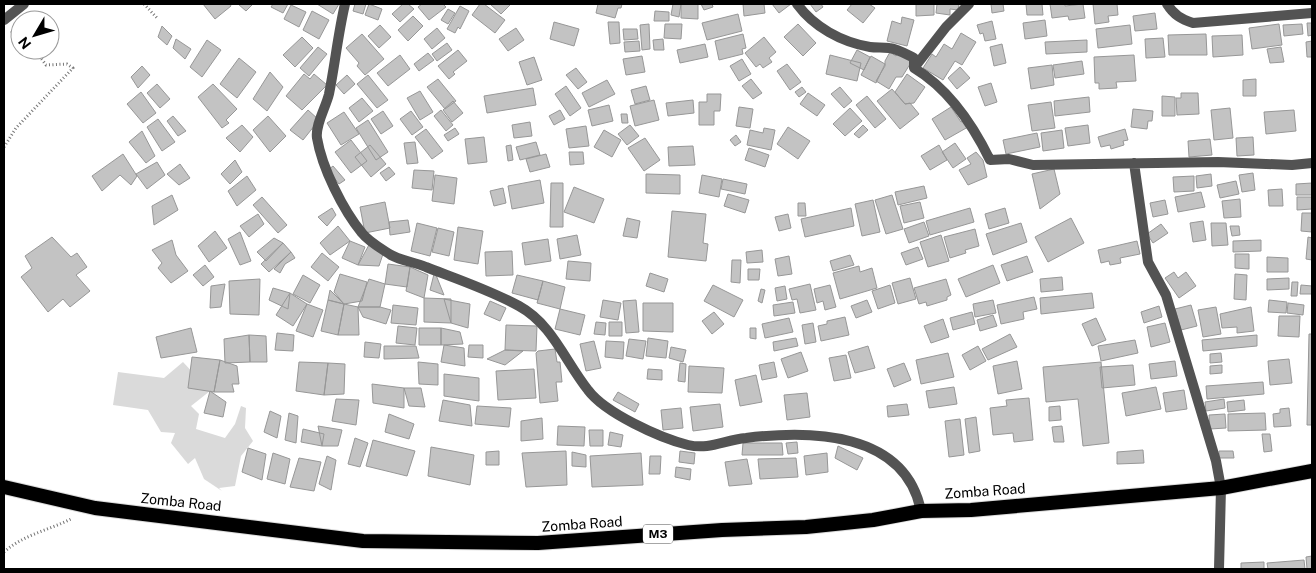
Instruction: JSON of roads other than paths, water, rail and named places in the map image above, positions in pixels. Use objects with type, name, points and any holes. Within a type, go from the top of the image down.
[{"type":"highway","name":"Zomba Road","points":[[4,487],[95,508],[363,541],[538,543],[722,530],[806,527],[873,520],[921,511],[971,510],[1221,488],[1312,471]]},
{"type":"street","points":[[4,20],[24,4]]},
{"type":"street","points":[[345,4],[336,38],[329,94],[317,136],[333,189],[361,233],[369,241],[407,262],[423,266],[498,295],[537,317],[590,393],[604,405],[639,424],[685,444],[704,448],[742,438],[796,433],[846,440],[876,451],[890,460],[912,483],[917,492],[921,511]]},
{"type":"street","points":[[797,4],[822,29],[868,46],[896,49],[914,58],[914,68]]},
{"type":"street","points":[[914,68],[946,26],[969,4]]},
{"type":"street","points":[[1167,4],[1183,20],[1194,23],[1284,17],[1312,13]]},
{"type":"street","points":[[914,68],[941,87],[973,127],[990,160],[1009,159],[1033,165],[1312,163]]},
{"type":"street","points":[[1134,163],[1148,262],[1166,295],[1216,461],[1221,488],[1219,569]]}]
